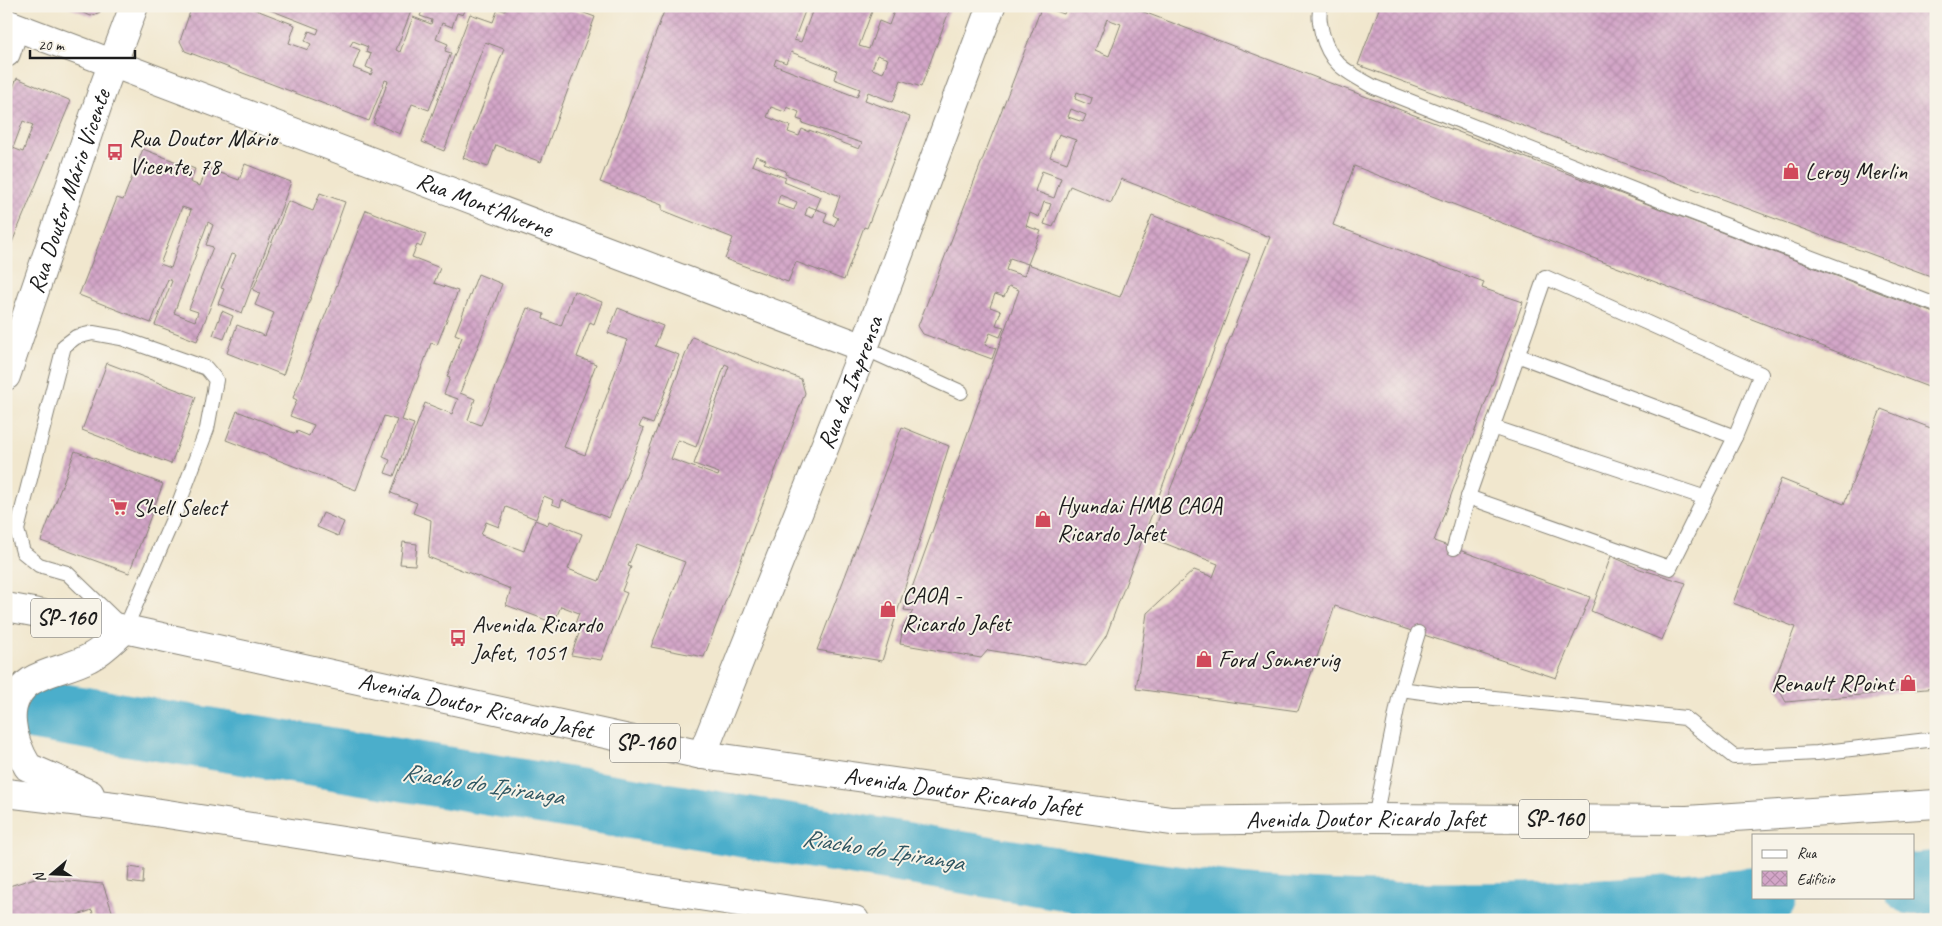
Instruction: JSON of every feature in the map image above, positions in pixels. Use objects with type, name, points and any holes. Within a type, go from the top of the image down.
[{"type":"main road","name":"Rua Doutor Mário Vicente","points":[[6,376],[113,62],[134,6]]},
{"type":"main road","name":"Rua da Imprensa","points":[[702,755],[864,348],[991,6]]},
{"type":"main road","name":"Rua Mont'Alverne","points":[[11,25],[113,62],[864,348]]},
{"type":"main road","points":[[6,53],[11,25]]},
{"type":"main road","name":"Avenida Doutor Ricardo Jafet","points":[[6,607],[125,629],[702,755],[1171,821],[1375,818],[1688,820],[1936,804]]},
{"type":"main road","points":[[122,807],[28,767],[11,732],[10,712],[20,690],[32,681],[90,658],[125,629]]},
{"type":"main road","points":[[6,793],[122,807],[855,920]]},
{"type":"lane","points":[[1321,6],[1318,15],[1326,50],[1340,67],[1374,87],[1667,203],[1936,305]]},
{"type":"lane","points":[[1454,548],[1468,497],[1545,277],[1761,374],[1735,437],[1703,497],[1670,568],[1468,497]]},
{"type":"lane","points":[[93,333],[121,338],[206,368],[216,380],[207,429],[173,519],[125,629],[67,573],[39,565],[23,552],[16,530],[64,346],[76,337],[93,333]]},
{"type":"lane","name":"Rua Mont'Alverne","points":[[864,348],[961,392]]},
{"type":"lane","points":[[1518,355],[1735,437]]},
{"type":"lane","points":[[1492,427],[1703,497]]},
{"type":"lane","points":[[1375,818],[1401,689],[1418,633]]},
{"type":"lane","points":[[1401,689],[1458,697],[1485,697],[1685,718],[1734,758],[1817,753],[1936,739]]},
{"type":"building","points":[[65,6],[102,6],[100,12],[91,16]]},
{"type":"building","points":[[192,6],[246,6],[295,25],[289,43],[308,50],[311,44],[305,41],[309,31],[317,34],[319,29],[260,6],[413,6],[396,50],[400,52],[413,17],[431,24],[432,20],[420,16],[424,6],[467,6],[463,15],[457,13],[452,27],[442,23],[436,39],[448,44],[445,51],[451,53],[429,110],[412,104],[400,134],[373,123],[388,81],[385,80],[369,121],[185,51],[180,41]],"holes":[[[353,41],[368,47],[366,52],[371,54],[366,67],[373,70],[371,75],[353,68],[360,50],[350,46]]]},
{"type":"building","points":[[507,6],[565,6],[595,17],[541,162],[496,145],[488,167],[463,158],[504,49],[485,42],[444,151],[422,142],[470,14],[493,22],[498,9],[505,11]]},
{"type":"building","points":[[666,6],[807,6],[794,40],[801,42],[814,6],[874,6],[859,46],[869,49],[879,21],[889,25],[896,6],[951,6],[921,87],[901,80],[893,102],[868,92],[865,100],[910,117],[867,228],[864,227],[844,280],[796,262],[788,282],[725,259],[733,238],[662,210],[662,205],[600,182]],"holes":[[[791,52],[837,70],[834,79],[860,89],[857,97],[774,65],[776,59],[786,63]],[[877,55],[888,59],[883,73],[872,69]],[[771,107],[785,112],[787,107],[799,112],[797,119],[803,121],[802,123],[862,143],[859,149],[802,129],[799,136],[788,132],[790,126],[767,117]],[[756,156],[766,160],[764,163],[786,171],[785,174],[840,196],[833,215],[838,218],[834,226],[824,222],[827,213],[816,209],[821,197],[784,182],[786,178],[752,165]],[[780,195],[797,202],[794,210],[777,204]],[[808,206],[816,209],[813,218],[805,215]]]},
{"type":"building","points":[[1042,6],[1064,14],[1067,6],[1128,6],[1936,314],[1936,390],[1354,166],[1333,225],[1484,282],[1482,288],[1523,302],[1434,541],[1590,597],[1556,678],[1335,606],[1298,711],[1136,689],[1147,613],[1194,570],[1213,577],[1218,564],[1151,538],[1270,237],[1121,179],[1111,203],[1070,186],[1053,227],[1044,224],[1051,204],[1044,202],[1039,217],[1030,213],[1026,226],[1041,231],[1028,264],[1120,297],[1152,215],[1250,254],[1106,636],[1086,666],[988,650],[981,658],[900,644],[903,627],[913,611],[904,610],[1019,290],[1009,286],[1004,297],[995,294],[990,307],[1001,311],[996,325],[1004,327],[1000,337],[990,333],[985,345],[996,348],[992,359],[923,334],[918,326]],"holes":[[[1107,19],[1121,24],[1109,56],[1095,50]],[[1077,92],[1092,98],[1090,105],[1075,99]],[[1071,109],[1086,115],[1083,122],[1068,117]],[[1059,134],[1076,140],[1067,163],[1050,157]],[[1042,171],[1061,178],[1054,198],[1035,191]],[[1010,258],[1028,264],[1024,276],[1006,270]]]},
{"type":"building","name":"Leroy Merlin","points":[[1380,6],[1936,6],[1936,278],[1358,65]]},
{"type":"building","points":[[17,78],[69,100],[70,103],[6,257],[6,104]],"holes":[[[23,121],[33,125],[23,152],[13,148]]]},
{"type":"building","points":[[143,149],[195,169],[190,182],[200,186],[207,168],[239,180],[245,164],[291,182],[242,313],[218,304],[224,289],[221,288],[236,255],[231,254],[197,341],[155,325],[172,281],[168,279],[151,323],[79,295],[117,198],[123,200]],"holes":[[[182,207],[191,210],[171,268],[160,264]],[[208,222],[213,225],[206,245],[213,247],[189,309],[198,312],[195,321],[174,313]]]},
{"type":"building","points":[[320,193],[345,202],[283,375],[227,353],[237,325],[265,336],[274,313],[255,305],[260,293],[253,290],[288,201],[313,211]]},
{"type":"building","points":[[366,210],[426,234],[421,247],[417,245],[412,257],[440,268],[434,283],[458,291],[437,345],[431,343],[402,420],[414,424],[394,476],[385,473],[390,460],[383,457],[397,420],[384,416],[356,490],[226,440],[237,411],[296,434],[297,431],[309,436],[314,425],[290,416],[297,400],[293,398]]},
{"type":"building","points":[[478,274],[502,284],[460,393],[475,399],[468,420],[481,425],[527,308],[544,314],[543,319],[561,326],[574,291],[602,302],[594,324],[590,322],[577,357],[596,364],[564,447],[585,455],[627,340],[608,333],[618,308],[663,326],[655,346],[679,355],[653,424],[642,420],[639,427],[644,429],[609,518],[562,500],[560,507],[552,504],[553,500],[544,496],[536,519],[506,507],[499,527],[486,522],[481,535],[524,551],[535,520],[548,525],[549,521],[582,534],[568,569],[599,581],[692,337],[801,379],[805,393],[704,657],[651,647],[685,562],[637,544],[628,566],[631,567],[622,591],[627,593],[601,660],[571,655],[580,631],[573,629],[579,613],[561,606],[554,623],[506,605],[511,589],[428,557],[431,520],[413,513],[417,503],[391,493],[425,403],[452,414],[458,399],[444,394],[450,378],[447,377],[462,337],[455,334]],"holes":[[[725,364],[729,366],[694,464],[719,473],[718,476],[671,459],[678,440],[696,447]]]},
{"type":"building","points":[[222,311],[233,316],[224,339],[213,335]]},
{"type":"building","points":[[107,363],[196,397],[171,464],[82,430]]},
{"type":"building","points":[[1881,409],[1936,430],[1936,688],[1786,702],[1774,681],[1795,627],[1733,603],[1781,479],[1844,504]]},
{"type":"building","points":[[902,427],[949,446],[882,661],[817,650]]},
{"type":"building","points":[[75,451],[163,484],[129,573],[41,541]]},
{"type":"building","points":[[323,513],[344,522],[338,536],[317,527]]},
{"type":"building","points":[[403,542],[417,544],[415,565],[400,564]]},
{"type":"building","points":[[1611,556],[1640,569],[1686,583],[1662,640],[1591,611]]},
{"type":"building","points":[[129,867],[144,869],[143,884],[128,882]]},
{"type":"building","points":[[35,878],[103,884],[115,920],[95,920],[92,910],[63,920],[6,920],[6,887]]},
{"type":"waterway","name":"Riacho do Ipiranga","points":[[6,705],[1142,892],[1234,904],[1328,911],[1453,914],[1579,911],[1756,898]]},
{"type":"waterway","name":"Riacho do Ipiranga","points":[[1914,884],[1936,882]]},
{"type":"place","name":"Rua Doutor Mário Vicente, 78","points":[[115,152]]},
{"type":"place","name":"Leroy Merlin","points":[[1791,171]]},
{"type":"place","name":"Shell Select","points":[[119,507]]},
{"type":"place","name":"Hyundai HMB CAOA Ricardo Jafet","points":[[1043,519]]},
{"type":"place","name":"CAOA - Ricardo Jafet","points":[[888,609]]},
{"type":"place","name":"Avenida Ricardo Jafet, 1051","points":[[458,638]]},
{"type":"place","name":"Ford Sonnervig","points":[[1204,659]]},
{"type":"place","name":"Renault RPoint","points":[[1908,683]]}]
